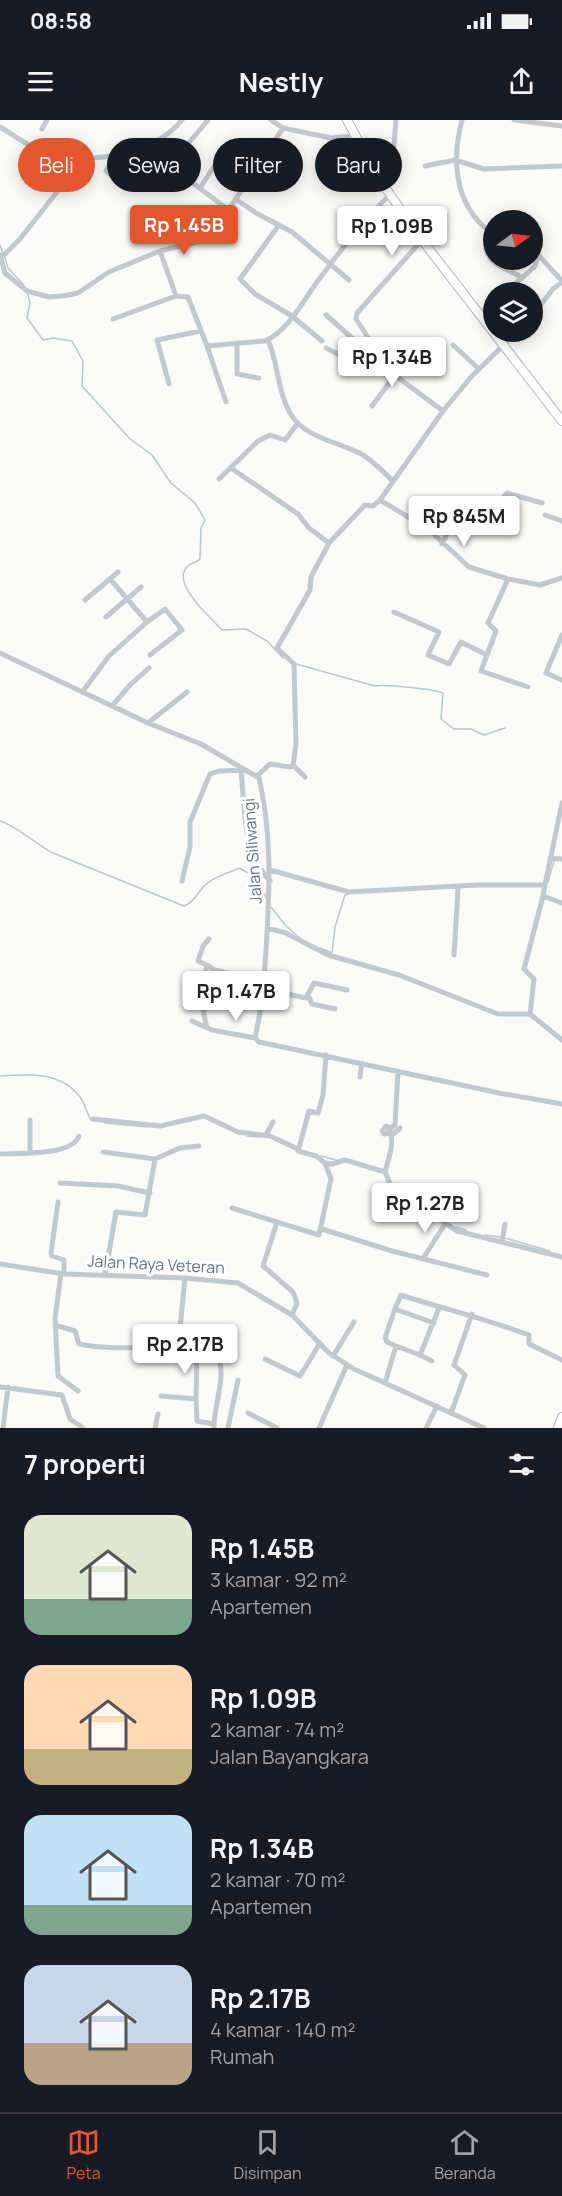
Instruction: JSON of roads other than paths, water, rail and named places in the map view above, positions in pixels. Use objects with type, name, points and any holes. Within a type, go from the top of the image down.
[{"type":"highway","points":[[347,120],[354,136]]},
{"type":"highway","points":[[388,192],[422,240],[562,421]]},
{"type":"highway","points":[[558,1428],[562,1417]]},
{"type":"street","points":[[42,129],[47,120]]},
{"type":"street","points":[[160,138],[170,133],[182,120]]},
{"type":"street","points":[[193,138],[208,120]]},
{"type":"street","points":[[271,120],[283,128],[331,138],[354,136]]},
{"type":"street","points":[[395,138],[396,120]]},
{"type":"street","points":[[462,120],[456,160],[466,205],[483,226]]},
{"type":"street","points":[[514,120],[562,126]]},
{"type":"street","points":[[0,127],[40,150],[60,157],[79,158],[107,155]]},
{"type":"street","points":[[57,192],[20,239],[1,256],[5,273],[27,291],[56,296],[78,293],[109,272],[160,251],[208,240],[230,211],[283,128]]},
{"type":"street","points":[[426,166],[456,160],[484,169],[562,166]]},
{"type":"street","points":[[201,186],[213,168]]},
{"type":"street","points":[[201,189],[230,211]]},
{"type":"street","points":[[207,346],[268,340],[292,316],[330,264],[373,211],[390,195]]},
{"type":"street","points":[[237,200],[292,232],[349,280]]},
{"type":"street","points":[[279,225],[240,279],[255,294],[292,316],[322,341]]},
{"type":"street","points":[[371,342],[356,316],[422,240]]},
{"type":"street","points":[[160,251],[176,296]]},
{"type":"street","points":[[543,260],[562,281],[543,302]]},
{"type":"street","points":[[505,270],[522,278]]},
{"type":"street","points":[[517,282],[530,270]]},
{"type":"street","points":[[113,319],[176,296],[188,297],[226,402]]},
{"type":"street","points":[[479,315],[483,312]]},
{"type":"street","points":[[326,315],[395,375],[442,411]]},
{"type":"street","points":[[169,384],[157,340],[201,331]]},
{"type":"street","points":[[268,340],[276,359],[279,383],[285,402],[298,423],[313,434],[368,458],[393,481]]},
{"type":"street","points":[[293,765],[296,744],[294,664],[277,648],[310,590],[311,577],[329,543],[365,505],[373,506],[380,500],[442,411],[479,369],[507,342]]},
{"type":"street","points":[[237,343],[237,374],[259,378]]},
{"type":"street","points":[[326,348],[343,357],[358,343]]},
{"type":"street","points":[[453,345],[479,369]]},
{"type":"street","points":[[372,406],[395,375]]},
{"type":"street","points":[[219,479],[258,441],[270,435],[285,440],[298,423]]},
{"type":"street","points":[[231,468],[298,514],[309,528],[329,543]]},
{"type":"street","points":[[442,544],[462,504],[496,506],[507,493],[542,503]]},
{"type":"street","points":[[380,500],[428,529],[469,567],[508,579],[540,585],[562,578]]},
{"type":"street","points":[[545,515],[562,521]]},
{"type":"street","points":[[85,600],[118,572]]},
{"type":"street","points":[[110,579],[147,622]]},
{"type":"street","points":[[508,579],[488,623],[496,631],[485,654],[482,672],[528,687]]},
{"type":"street","points":[[106,617],[141,586]]},
{"type":"street","points":[[83,691],[109,656],[165,609],[182,630],[150,655]]},
{"type":"street","points":[[394,612],[439,632],[428,655],[449,664],[460,642],[485,654]]},
{"type":"street","points":[[562,635],[546,673],[562,680]]},
{"type":"street","name":"Jalan Siliwangi","points":[[0,653],[148,723],[201,744],[257,776],[267,825],[270,881],[265,986],[255,1038]]},
{"type":"street","points":[[112,706],[149,668]]},
{"type":"street","points":[[148,723],[187,692]]},
{"type":"street","points":[[257,776],[270,764],[290,767],[293,765]]},
{"type":"street","points":[[293,765],[306,777]]},
{"type":"street","points":[[182,881],[190,847],[190,822],[210,774],[219,771],[244,770],[250,849],[259,869],[270,881]]},
{"type":"street","points":[[530,1014],[534,979],[524,969],[543,896],[562,803]]},
{"type":"street","points":[[550,858],[562,860]]},
{"type":"street","points":[[270,870],[349,892],[544,885]]},
{"type":"street","points":[[454,955],[458,888]]},
{"type":"street","points":[[543,896],[562,903]]},
{"type":"street","points":[[267,928],[286,933],[328,955],[399,975],[498,1014],[530,1014],[562,1040]]},
{"type":"street","points":[[209,939],[203,946],[198,961],[214,970],[309,997]]},
{"type":"street","points":[[207,965],[202,977],[200,999],[207,1028]]},
{"type":"street","points":[[335,1009],[312,1004],[309,997],[314,983],[347,990]]},
{"type":"street","points":[[192,1021],[207,1028],[255,1038],[260,1043],[562,1104]]},
{"type":"street","points":[[298,1150],[309,1111],[318,1113],[321,1105],[326,1055]]},
{"type":"street","points":[[360,1077],[362,1063]]},
{"type":"street","points":[[398,1071],[398,1104],[395,1125],[391,1132],[390,1158],[385,1172],[392,1188],[445,1224],[465,1234],[562,1257]]},
{"type":"street","points":[[93,1119],[160,1125],[204,1116],[238,1132],[266,1135],[316,1156],[325,1163],[332,1164],[345,1160],[385,1172]]},
{"type":"street","points":[[30,1120],[30,1152]]},
{"type":"street","points":[[266,1135],[272,1124]]},
{"type":"street","points":[[391,1132],[400,1128]]},
{"type":"street","points":[[0,1154],[59,1151],[76,1143],[80,1136]]},
{"type":"street","points":[[103,1152],[155,1159],[180,1148],[199,1146]]},
{"type":"street","points":[[105,1275],[116,1212],[145,1215],[155,1159]]},
{"type":"street","points":[[232,1208],[319,1235],[331,1179],[325,1163]]},
{"type":"street","points":[[60,1183],[118,1186],[150,1193]]},
{"type":"street","points":[[58,1202],[51,1252],[52,1256],[64,1260],[55,1325],[58,1378],[78,1391]]},
{"type":"street","points":[[277,1222],[263,1266],[286,1285],[297,1299],[297,1307],[292,1315]]},
{"type":"street","points":[[424,1257],[445,1224]]},
{"type":"street","points":[[502,1241],[505,1224]]},
{"type":"street","points":[[322,1229],[392,1251],[424,1257],[487,1275]]},
{"type":"street","name":"Jalan Raya Veteran","points":[[0,1264],[63,1274],[185,1278],[238,1283],[292,1315],[333,1356],[347,1365],[484,1428]]},
{"type":"street","points":[[177,1349],[185,1278]]},
{"type":"street","points":[[432,1361],[385,1340],[401,1295],[440,1308],[472,1314],[529,1335],[530,1345],[562,1360]]},
{"type":"street","points":[[420,1355],[440,1308]]},
{"type":"street","points":[[395,1309],[434,1323]]},
{"type":"street","points":[[451,1413],[465,1375],[454,1365],[472,1314]]},
{"type":"street","points":[[333,1356],[354,1322]]},
{"type":"street","points":[[55,1325],[75,1331],[78,1343],[89,1346],[177,1349],[196,1351],[215,1354],[220,1360],[219,1392],[214,1426],[197,1421],[196,1351]]},
{"type":"street","points":[[265,1359],[300,1376],[320,1343]]},
{"type":"street","points":[[385,1383],[396,1346]]},
{"type":"street","points":[[319,1428],[347,1365]]},
{"type":"street","points":[[228,1428],[238,1380]]},
{"type":"street","points":[[0,1387],[62,1395],[70,1419],[83,1428]]},
{"type":"street","points":[[3,1428],[8,1388]]},
{"type":"street","points":[[161,1396],[196,1399]]},
{"type":"street","points":[[426,1428],[437,1406]]},
{"type":"street","points":[[248,1413],[277,1428]]},
{"type":"street","points":[[155,1428],[158,1414]]},
{"type":"waterway","points":[[0,245],[3,254]]},
{"type":"waterway","points":[[5,258],[8,268],[24,285]]},
{"type":"waterway","points":[[27,292],[30,303],[27,318],[43,340],[53,338],[72,341],[83,361],[82,386],[130,439],[152,455],[171,483],[195,503],[205,520],[201,528],[200,559],[188,566],[184,573],[184,581],[194,600],[222,630],[246,629],[267,641],[283,658]]},
{"type":"waterway","points":[[296,664],[375,686],[409,687],[443,693],[441,719],[454,729],[471,729],[484,735],[505,728]]},
{"type":"waterway","points":[[0,821],[53,853],[184,906],[216,877],[239,868],[257,878],[266,898]]},
{"type":"waterway","points":[[548,882],[554,861]]},
{"type":"waterway","points":[[320,948],[332,953],[335,927],[345,895],[348,894]]},
{"type":"waterway","points":[[271,907],[286,926],[300,938]]},
{"type":"waterway","points":[[0,1076],[33,1075],[54,1078],[63,1082],[80,1097],[92,1121]]},
{"type":"waterway","points":[[105,1123],[148,1127]]},
{"type":"waterway","points":[[247,1136],[260,1137]]},
{"type":"waterway","points":[[321,1156],[336,1160]]},
{"type":"waterway","points":[[417,1201],[437,1212],[442,1219]]},
{"type":"waterway","points":[[456,1227],[466,1230]]},
{"type":"waterway","points":[[485,1235],[501,1237]]},
{"type":"waterway","points":[[505,1238],[550,1251]]}]
